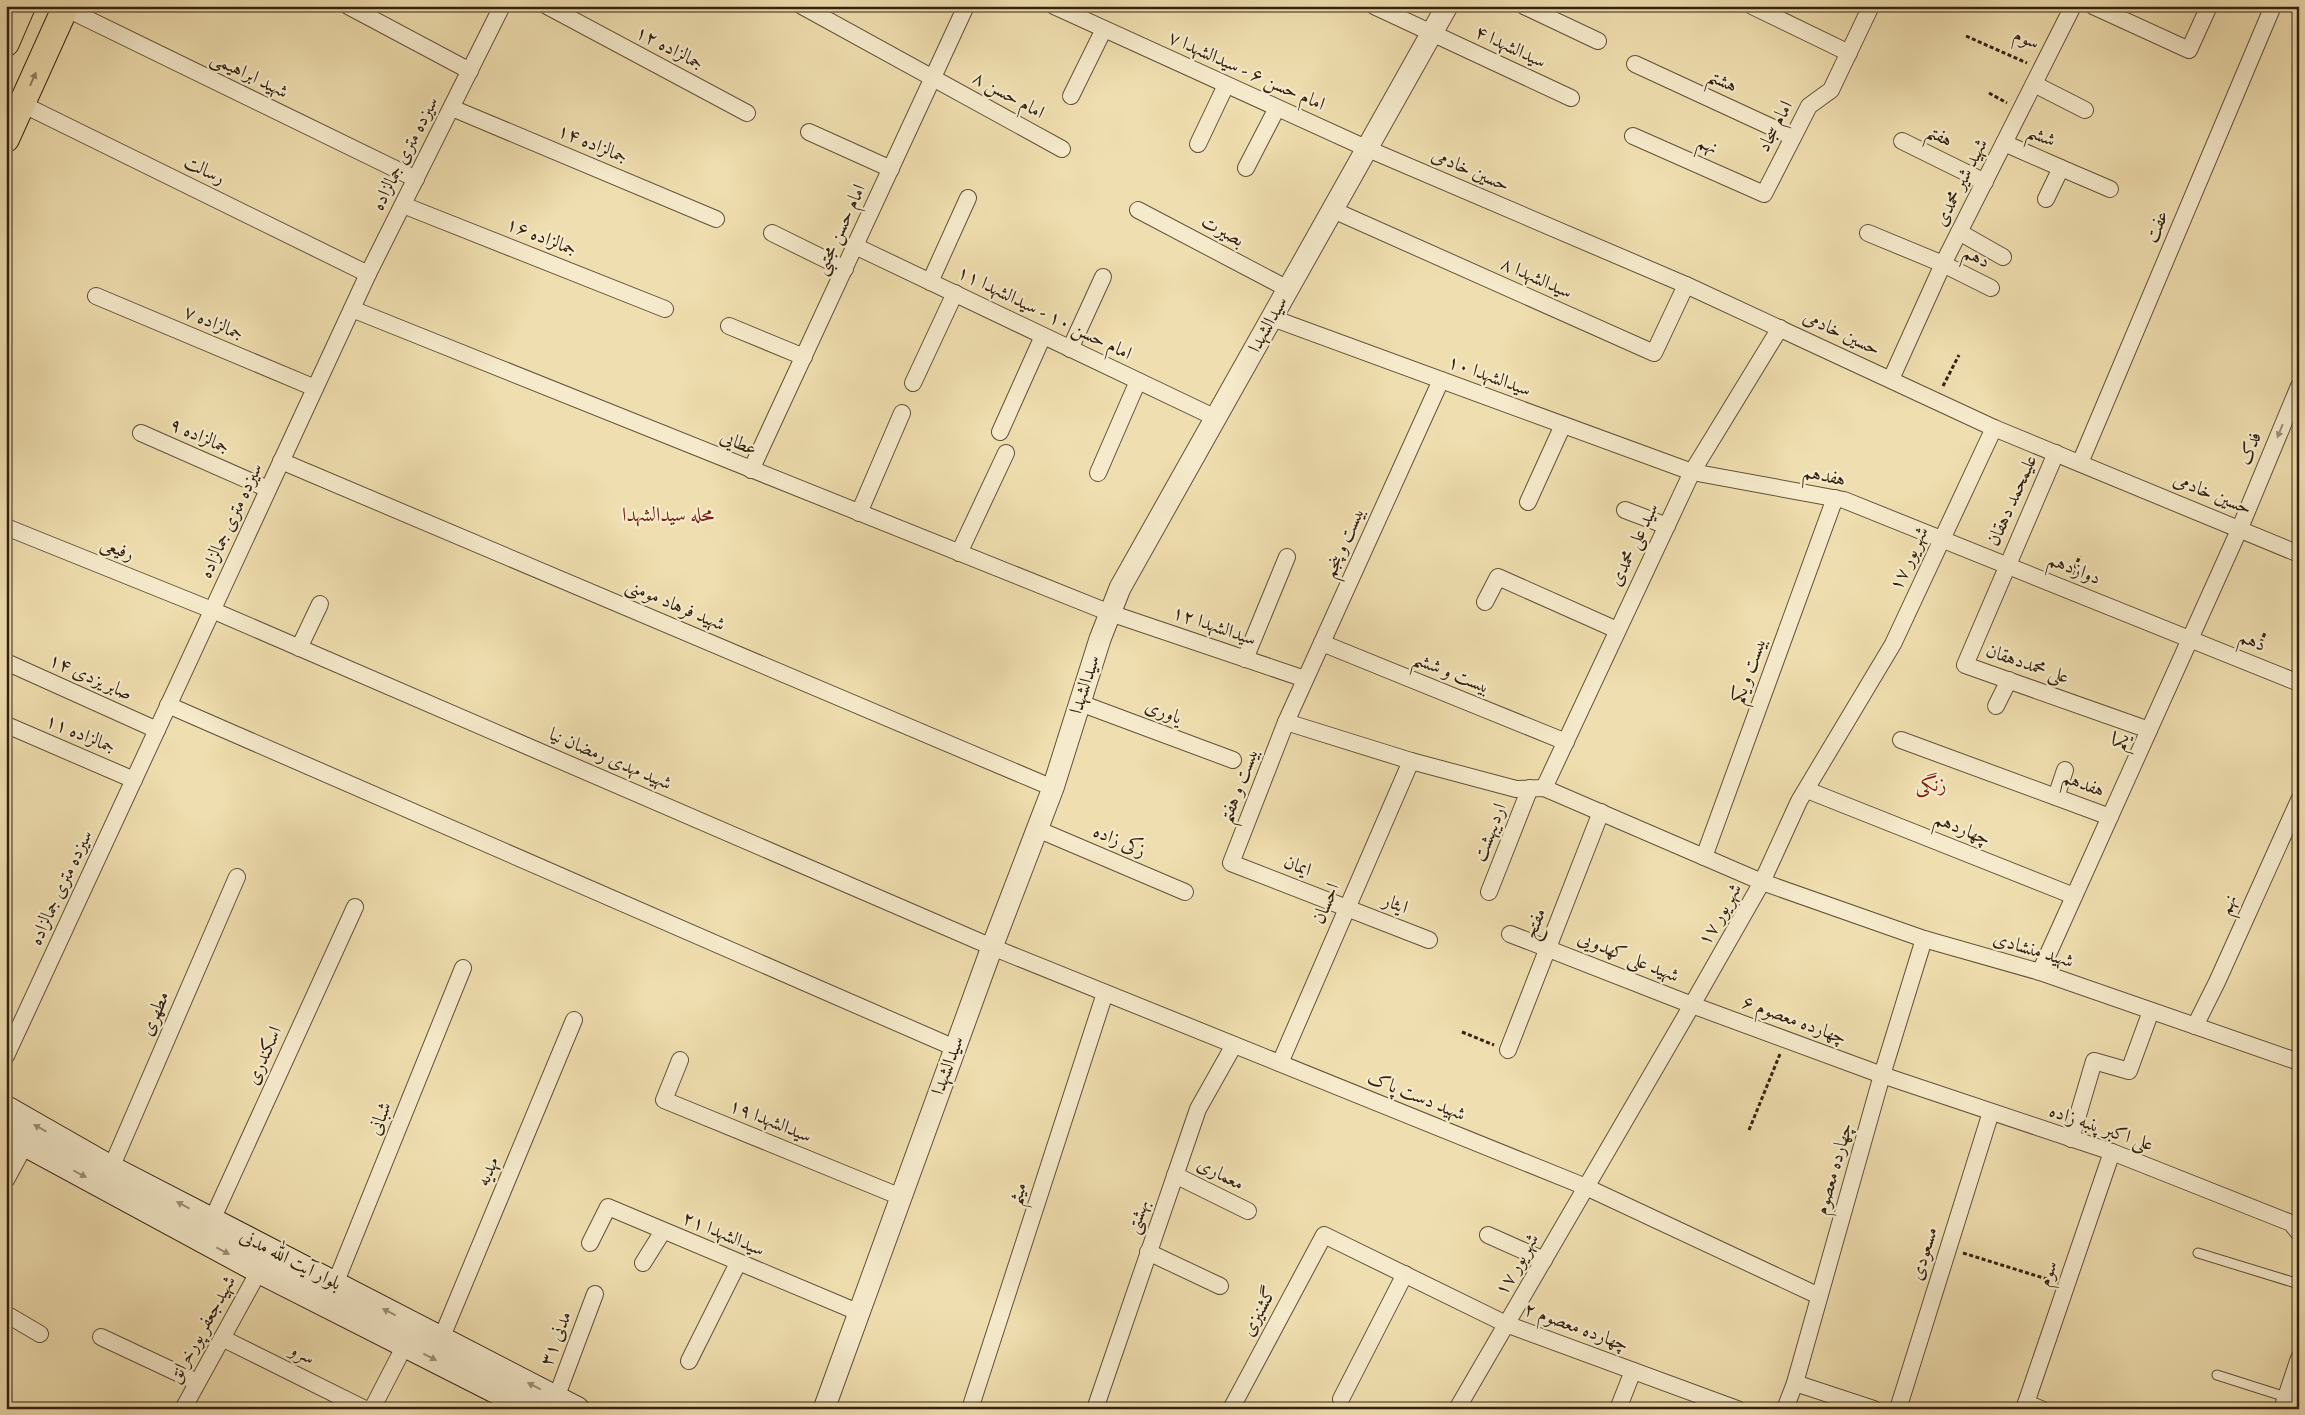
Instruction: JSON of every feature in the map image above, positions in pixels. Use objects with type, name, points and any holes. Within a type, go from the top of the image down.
[{"type":"main road","points":[[6,42],[22,6]]},
{"type":"main road","points":[[6,139],[66,7]]},
{"type":"main road","name":"بلوار آیت الله مدنی","points":[[6,1108],[111,1168],[577,1409]]},
{"type":"main road","name":"بلوار آیت الله مدنی","points":[[16,1140],[259,1270],[531,1409]]},
{"type":"street","points":[[348,6],[470,71]]},
{"type":"street","name":"سیزده متری جمالزاده","points":[[6,1056],[368,274],[502,6]]},
{"type":"street","name":"جمالزاده ۱۲","points":[[547,6],[747,113]]},
{"type":"street","name":"امام حسن ۸","points":[[802,6],[1062,149]]},
{"type":"street","name":"امام حسن مجتبی","points":[[751,470],[966,6]]},
{"type":"street","name":"امام حسن ۶ - سیدالشهدا ۷","points":[[1054,6],[1368,149]]},
{"type":"street","name":"سیدالشهدا ۴","points":[[1374,6],[1571,98]]},
{"type":"street","name":"سیدالشهدا","points":[[824,1409],[992,947],[1053,788],[1110,613],[1120,588],[1447,6]]},
{"type":"street","points":[[1524,6],[1598,41]]},
{"type":"street","points":[[1752,6],[1849,53]]},
{"type":"street","name":"امام سجاد","points":[[1764,194],[1809,106],[1831,90],[1871,6]]},
{"type":"street","name":"شهید شیر محمدی","points":[[1891,379],[1943,264],[2073,6]]},
{"type":"street","points":[[2093,6],[2189,50],[2209,6]]},
{"type":"street","name":"عفت","points":[[2080,463],[2273,6]]},
{"type":"street","name":"شهید ابراهیمی","points":[[66,7],[416,179]]},
{"type":"street","points":[[1071,96],[1104,29]]},
{"type":"street","name":"هشتم","points":[[1635,64],[1792,137]]},
{"type":"street","points":[[2034,84],[2085,110]]},
{"type":"street","points":[[1198,144],[1226,85]]},
{"type":"street","name":"رسالت","points":[[22,104],[368,274]]},
{"type":"street","name":"جمالزاده ۱۴","points":[[452,108],[716,219]]},
{"type":"street","points":[[1246,168],[1277,108]]},
{"type":"street","points":[[809,132],[891,169]]},
{"type":"street","name":"نهم","points":[[1633,136],[1764,194]]},
{"type":"street","name":"هفتم","points":[[1902,141],[1985,182]]},
{"type":"street","name":"ششم","points":[[2004,143],[2110,189]]},
{"type":"street","name":"حسین خادمی","points":[[1368,149],[1686,285],[1994,428],[2240,528],[2299,554]]},
{"type":"street","name":"ششم","points":[[2046,199],[2061,168]]},
{"type":"street","points":[[930,282],[968,198]]},
{"type":"street","name":"جمالزاده ۱۶","points":[[403,205],[665,309]]},
{"type":"street","name":"بصیرت","points":[[1138,210],[1288,290]]},
{"type":"street","name":"سیدالشهدا ۸","points":[[1333,210],[1654,353],[1686,285]]},
{"type":"street","points":[[1959,232],[2003,257]]},
{"type":"street","points":[[772,233],[844,269]]},
{"type":"street","points":[[1868,233],[1943,264]]},
{"type":"street","name":"امام حسن ۱۰ - سیدالشهدا ۱۱","points":[[855,246],[1216,418]]},
{"type":"street","name":"دهم","points":[[1943,264],[1991,288]]},
{"type":"street","points":[[1070,349],[1103,277]]},
{"type":"street","points":[[914,383],[955,294]]},
{"type":"street","name":"جمالزاده ۷","points":[[96,296],[315,388]]},
{"type":"street","name":"عطایی","points":[[352,309],[1110,613]]},
{"type":"street","name":"سیدالشهدا ۱۰","points":[[1272,318],[1692,472]]},
{"type":"street","points":[[729,326],[804,357]]},
{"type":"street","name":"سید علی محمدی","points":[[1537,788],[1566,742],[1692,472],[1780,328]]},
{"type":"street","points":[[1000,432],[1044,336]]},
{"type":"street","name":"بیست و پنجم","points":[[1286,722],[1441,380]]},
{"type":"street","points":[[1098,473],[1138,381]]},
{"type":"street","name":"فدک","points":[[2240,528],[2299,386]]},
{"type":"street","points":[[859,513],[902,413]]},
{"type":"street","points":[[1528,502],[1563,425]]},
{"type":"street","name":"۱۷ شهریور","points":[[1457,1409],[1692,1005],[1762,882],[1799,801],[1893,644],[1994,428]]},
{"type":"street","name":"جمالزاده ۹","points":[[141,433],[268,489]]},
{"type":"street","points":[[959,553],[1006,453]]},
{"type":"street","name":"علیمحمد دهقان","points":[[2007,565],[2056,453]]},
{"type":"street","name":"شهید فرهاد مومنی","points":[[281,461],[1053,788]]},
{"type":"street","name":"هفدهم","points":[[1692,472],[1835,498],[1942,540]]},
{"type":"street","name":"بیست و یکم","points":[[1704,857],[1835,498]]},
{"type":"street","points":[[1624,510],[1667,526]]},
{"type":"street","name":"رفیعی","points":[[6,527],[212,610]]},
{"type":"street","name":"یکم","points":[[2040,972],[2240,528]]},
{"type":"street","name":"دوازدهم","points":[[1942,540],[2191,638]]},
{"type":"street","points":[[1246,659],[1287,557]]},
{"type":"street","name":"علی محمددهقان","points":[[2007,565],[1966,665],[2149,730]]},
{"type":"street","points":[[1485,602],[1498,578],[1617,630]]},
{"type":"street","points":[[299,648],[320,604]]},
{"type":"street","name":"شهید مهدی رمضان نیا","points":[[212,610],[992,947]]},
{"type":"street","name":"سیدالشهدا ۱۲","points":[[1110,613],[1306,679]]},
{"type":"street","name":"دهم","points":[[2191,638],[2299,683]]},
{"type":"street","name":"بیست و ششم","points":[[1322,643],[1566,742]]},
{"type":"street","name":"صابر یزدی ۱۴","points":[[6,662],[157,730]]},
{"type":"street","points":[[1996,706],[2009,680]]},
{"type":"street","name":"یاوری","points":[[1080,703],[1233,760]]},
{"type":"street","points":[[168,705],[955,1048]]},
{"type":"street","name":"شهید منشادی","points":[[1286,722],[1411,761],[1516,789],[1537,788],[1601,812],[1762,882],[1924,940],[2040,972],[2195,1026],[2297,1056]]},
{"type":"street","name":"بیست و هفتم","points":[[1231,863],[1286,722]]},
{"type":"street","name":"جمالزاده ۱۱","points":[[9,726],[134,780]]},
{"type":"street","name":"هفدهم","points":[[1901,740],[2110,817]]},
{"type":"street","name":"احسان","points":[[1280,1063],[1411,761]]},
{"type":"street","points":[[2056,797],[2065,770]]},
{"type":"street","name":"اردیبهشت","points":[[1489,892],[1537,788]]},
{"type":"street","name":"چهاردهم","points":[[1807,790],[2074,896]]},
{"type":"street","name":"نهم","points":[[2195,1026],[2299,800]]},
{"type":"street","name":"مفتح","points":[[1508,1050],[1601,812]]},
{"type":"street","name":"زکی زاده","points":[[1037,829],[1185,892]]},
{"type":"street","name":"ایمان","points":[[1231,863],[1348,908]]},
{"type":"street","name":"مطهری","points":[[111,1168],[237,877]]},
{"type":"street","name":"اسکندری","points":[[212,1220],[355,907]]},
{"type":"street","name":"ایثار","points":[[1348,908],[1429,940]]},
{"type":"street","name":"شهید علی کهدویی","points":[[1510,934],[1692,1005]]},
{"type":"street","name":"چهارده معصوم","points":[[1785,1409],[1795,1383],[1882,1075],[1924,940]]},
{"type":"street","name":"شهید دست پاک","points":[[992,947],[1586,1187],[1819,1296]]},
{"type":"street","name":"شبانی","points":[[335,1284],[463,968]]},
{"type":"street","name":"میثم","points":[[970,1409],[1105,993]]},
{"type":"street","name":"چهارده معصوم ۶","points":[[1692,1005],[1882,1075]]},
{"type":"street","points":[[2071,1138],[2094,1062],[2129,1071],[2151,1011]]},
{"type":"street","name":"مهدیه","points":[[441,1339],[574,1020]]},
{"type":"street","name":"بهشتی","points":[[1095,1409],[1198,1109],[1234,1044]]},
{"type":"street","name":"سیدالشهدا ۱۹","points":[[680,1060],[664,1100],[901,1197]]},
{"type":"street","name":"علی اکبر پنبه زاده","points":[[1882,1075],[2112,1152],[2291,1223],[2299,1234]]},
{"type":"street","name":"مسعودی","points":[[1898,1409],[1991,1112]]},
{"type":"street","points":[[6,1180],[16,1140]]},
{"type":"street","name":"سوم","points":[[2030,1407],[2066,1285],[2112,1152]]},
{"type":"street","name":"معماری","points":[[1175,1175],[1248,1211]]},
{"type":"street","name":"سیدالشهدا ۲۱","points":[[590,1243],[608,1207],[860,1313]]},
{"type":"street","points":[[643,1263],[663,1231]]},
{"type":"street","name":"چهارده معصوم ۲","points":[[1324,1235],[1506,1324],[1738,1409]]},
{"type":"street","name":"گشنیزی","points":[[1231,1409],[1324,1235]]},
{"type":"street","points":[[1488,1235],[1544,1260]]},
{"type":"street","points":[[1148,1252],[1220,1286]]},
{"type":"street","points":[[689,1361],[738,1263]]},
{"type":"street","name":"شهیدجعفر پورخرانق","points":[[182,1409],[259,1270]]},
{"type":"street","points":[[1340,1399],[1405,1274]]},
{"type":"street","name":"مدنی ۳۱","points":[[556,1398],[595,1294]]},
{"type":"street","points":[[6,1314],[40,1334]]},
{"type":"street","points":[[101,1337],[197,1382]]},
{"type":"street","name":"سرو","points":[[222,1338],[365,1409]]},
{"type":"street","points":[[372,1409],[406,1345]]},
{"type":"street","points":[[2284,1403],[2299,1358]]},
{"type":"street","points":[[1618,1409],[1633,1370]]},
{"type":"street","points":[[1795,1383],[1874,1409]]},
{"type":"lane","points":[[2198,1253],[2299,1284]]},
{"type":"lane","points":[[2217,1375],[2284,1403]]},
{"type":"path","name":"سوم","points":[[1966,36],[2041,69]]},
{"type":"path","points":[[1936,400],[1959,355]]},
{"type":"path","points":[[1462,1032],[1508,1050]]},
{"type":"path","points":[[1749,1130],[1786,1040]]},
{"type":"path","points":[[1948,1248],[2066,1285]]},
{"type":"district","name":"محله سیدالشهدا","points":[[668,516]]},
{"type":"district","name":"زنگی","points":[[1931,786]]}]
